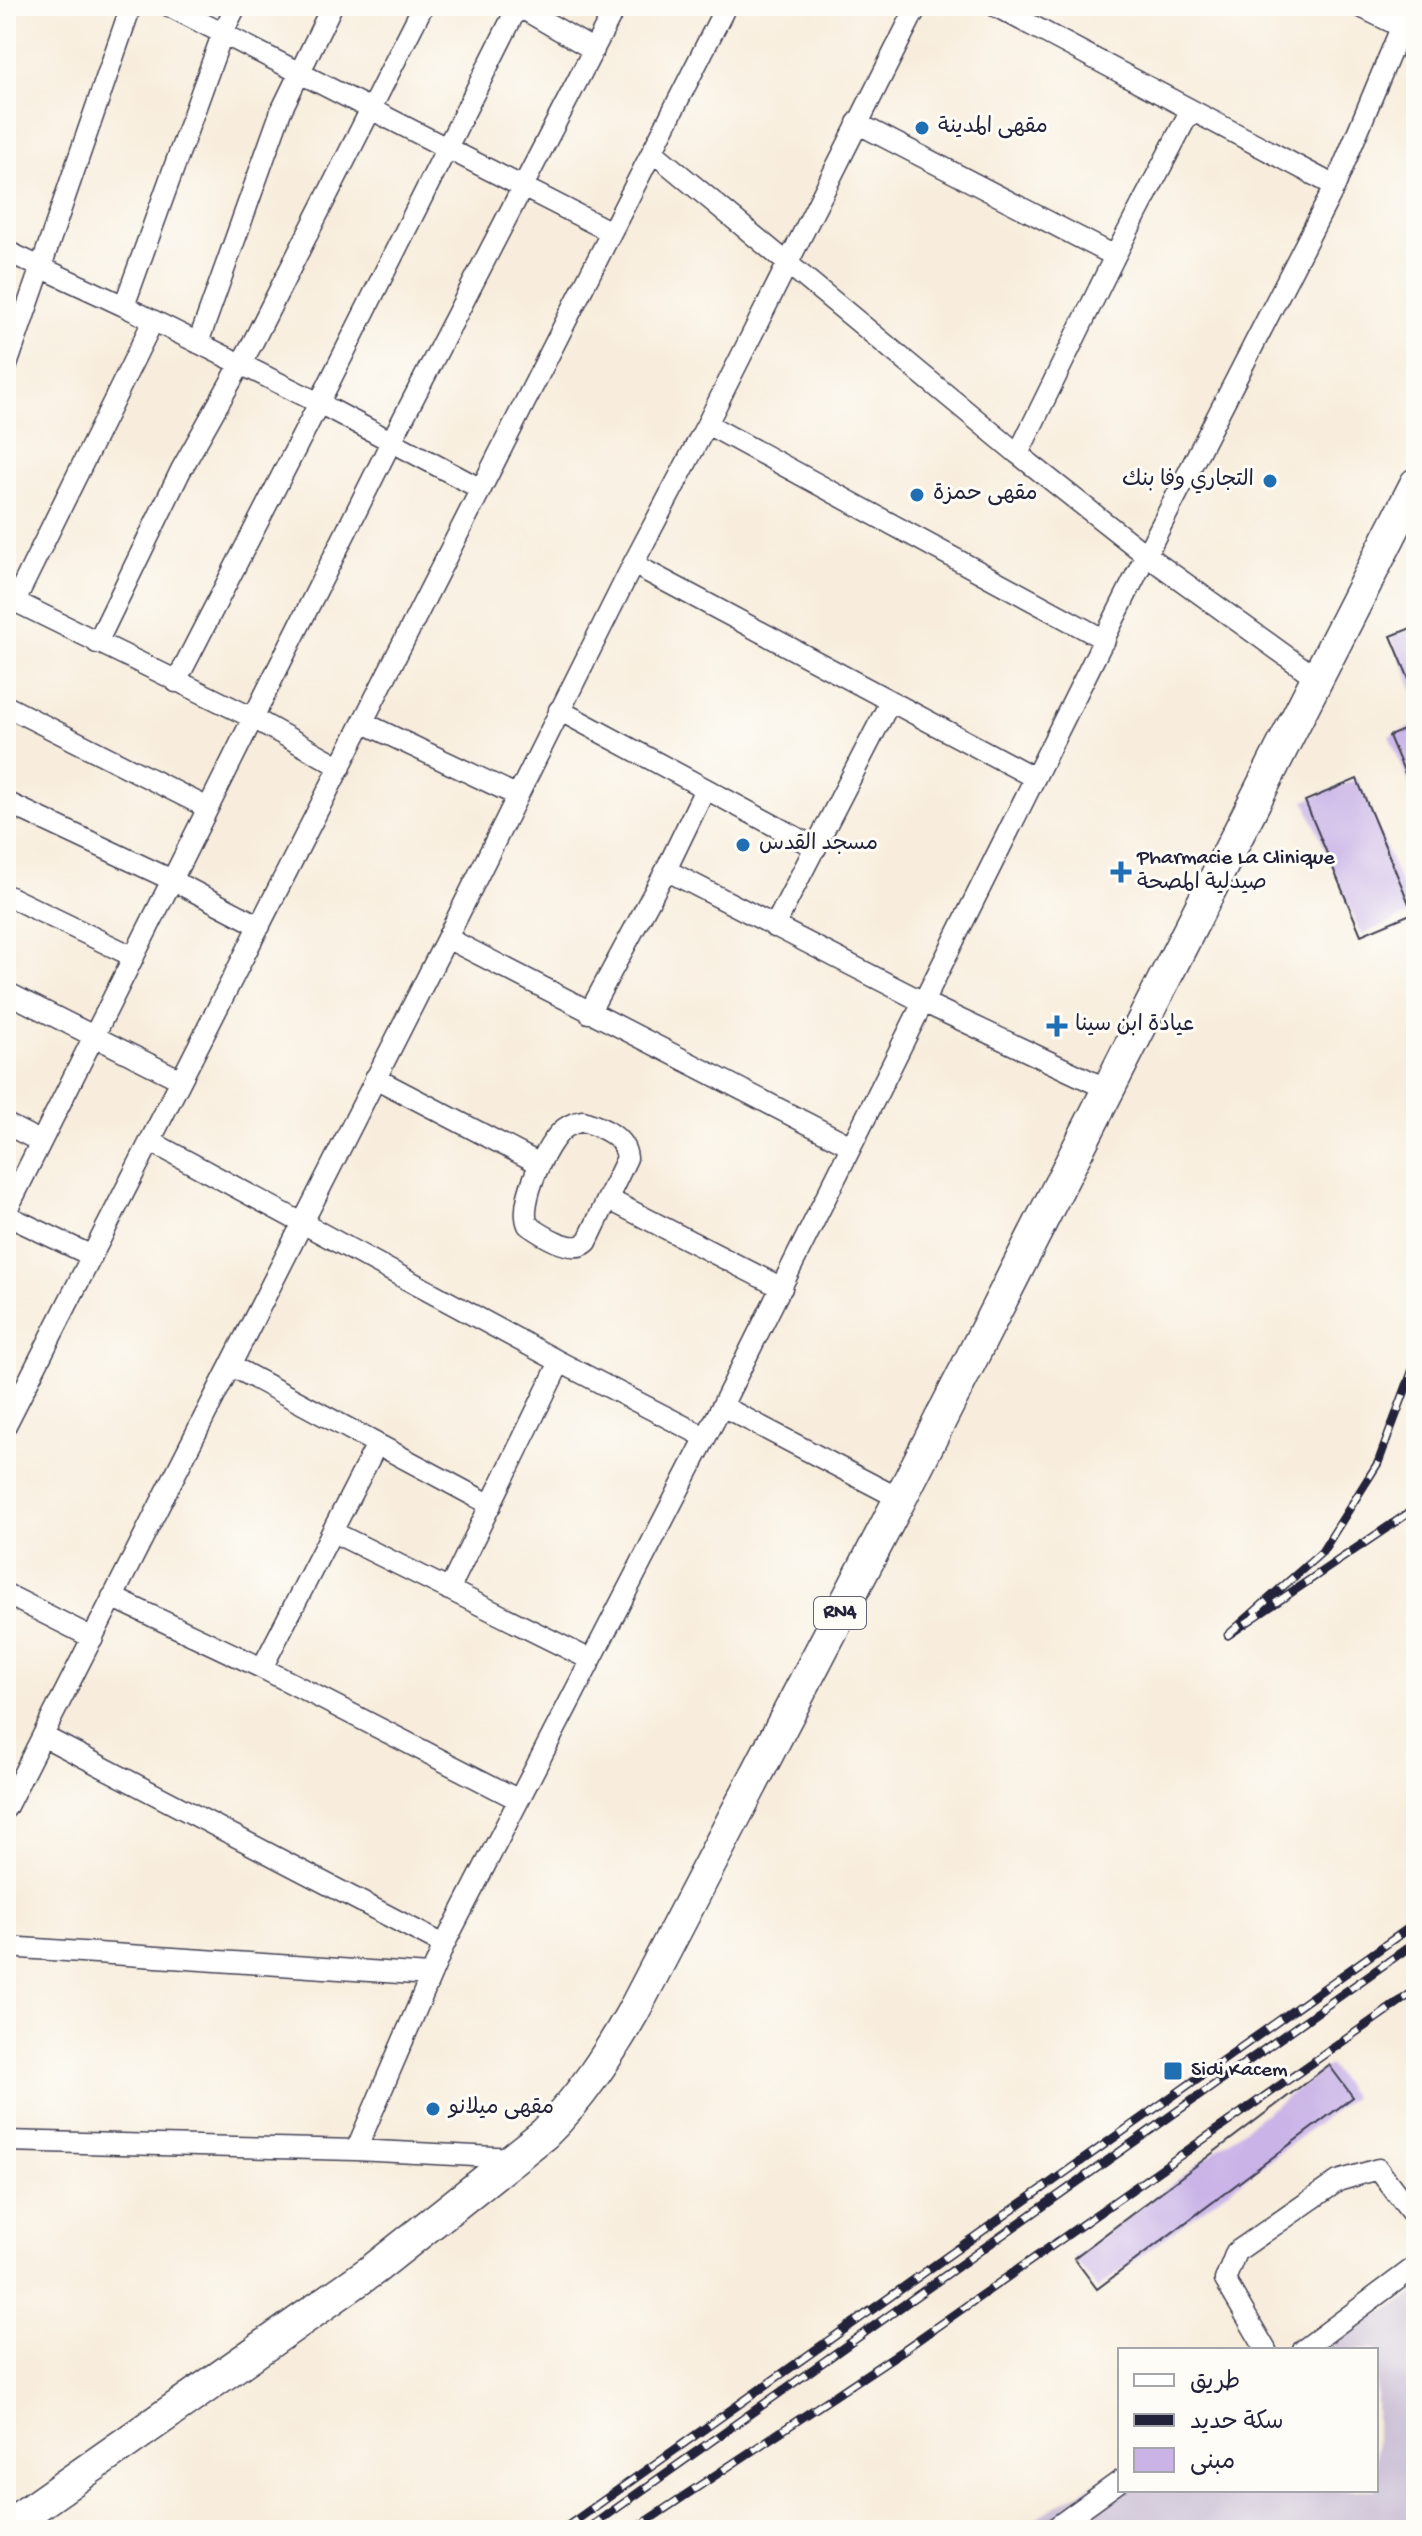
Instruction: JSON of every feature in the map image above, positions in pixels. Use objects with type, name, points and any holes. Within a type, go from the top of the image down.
[{"type":"main road","name":"RN4","points":[[6,2527],[374,2269],[515,2158],[560,2118],[617,2039],[900,1499],[1416,484]]},
{"type":"street","points":[[6,368],[131,6]]},
{"type":"street","points":[[169,6],[611,232]]},
{"type":"street","points":[[124,306],[223,32],[236,6]]},
{"type":"street","points":[[198,343],[281,111],[332,6]]},
{"type":"street","points":[[97,643],[181,470],[241,364],[423,6]]},
{"type":"street","points":[[176,682],[518,6],[594,50]]},
{"type":"street","points":[[92,1256],[6,1214],[392,440],[616,6]]},
{"type":"street","points":[[6,1425],[726,6]]},
{"type":"street","points":[[6,1808],[917,6]]},
{"type":"street","points":[[995,6],[1335,186]]},
{"type":"street","points":[[356,2150],[444,1945],[782,1288],[1146,555],[1335,186],[1409,21],[1363,6]]},
{"type":"street","points":[[1018,454],[1190,111]]},
{"type":"street","points":[[857,123],[1115,256]]},
{"type":"street","points":[[653,152],[1018,454],[1146,555],[1318,679]]},
{"type":"street","points":[[6,251],[319,403],[481,489]]},
{"type":"street","points":[[153,321],[10,599],[253,718],[341,767]]},
{"type":"street","points":[[707,424],[1105,640]]},
{"type":"street","points":[[633,564],[1035,778]]},
{"type":"street","points":[[774,927],[890,702]]},
{"type":"street","points":[[6,706],[208,808]]},
{"type":"street","points":[[559,710],[816,848]]},
{"type":"street","points":[[364,723],[516,795]]},
{"type":"street","points":[[589,1013],[666,870],[705,789]]},
{"type":"street","points":[[6,802],[172,880],[260,926]]},
{"type":"street","points":[[666,870],[923,1002],[1107,1089]]},
{"type":"street","points":[[6,895],[134,957]]},
{"type":"street","points":[[447,938],[851,1146]]},
{"type":"street","points":[[6,992],[181,1080]]},
{"type":"street","points":[[375,1078],[540,1164]]},
{"type":"street","points":[[587,1122],[611,1133],[624,1145],[627,1158],[608,1199],[583,1246],[571,1247],[533,1228],[525,1218],[524,1209],[540,1164],[558,1135],[573,1123],[587,1122]]},
{"type":"street","points":[[6,1124],[41,1142]]},
{"type":"street","points":[[150,1141],[705,1437]]},
{"type":"street","points":[[608,1199],[782,1288]]},
{"type":"street","points":[[449,1590],[560,1362]]},
{"type":"street","points":[[230,1365],[491,1505]]},
{"type":"street","points":[[722,1406],[900,1499]]},
{"type":"street","points":[[262,1668],[377,1444]]},
{"type":"street","points":[[333,1532],[591,1660]]},
{"type":"street","points":[[6,1594],[93,1638]]},
{"type":"street","points":[[112,1597],[262,1668],[519,1800]]},
{"type":"street","points":[[43,1736],[444,1945]]},
{"type":"street","points":[[6,1947],[430,1975]]},
{"type":"street","points":[[6,2141],[356,2150],[515,2158]]},
{"type":"street","points":[[1265,2348],[1225,2280],[1236,2252],[1338,2181],[1378,2169],[1416,2219]]},
{"type":"street","points":[[1306,2348],[1416,2266]]},
{"type":"street","points":[[1052,2530],[1118,2482]]},
{"type":"shaded area","points":[[1416,2293],[1416,2530],[1015,2530],[1118,2469],[1118,2492],[1378,2492],[1378,2348],[1322,2348]]},
{"type":"building","points":[[1416,626],[1416,696],[1391,636]]},
{"type":"building","points":[[1416,725],[1416,799],[1389,736]]},
{"type":"building","points":[[1357,779],[1413,913],[1361,935],[1305,801]]},
{"type":"building","points":[[1329,2065],[1353,2097],[1097,2289],[1074,2258]]},
{"type":"railway","points":[[1416,1361],[1378,1463],[1322,1552],[1228,1635],[1416,1508]]},
{"type":"railway","points":[[562,2530],[1416,1923]]},
{"type":"railway","points":[[586,2530],[1416,1942]]},
{"type":"railway","points":[[633,2530],[902,2351],[1416,1990]]},
{"type":"place","name":"مقهى المدينة","points":[[922,128]]},
{"type":"place","name":"التجاري وفا بنك","points":[[1270,481]]},
{"type":"place","name":"مقهى حمزة","points":[[917,495]]},
{"type":"place","name":"مسجد القدس","points":[[743,845]]},
{"type":"place","name":"Pharmacie La Clinique صيدلية المصحة","points":[[1121,872]]},
{"type":"place","name":"عيادة ابن سينا","points":[[1057,1026]]},
{"type":"place","name":"Sidi Kacem","points":[[1173,2071]]},
{"type":"place","name":"مقهى ميلانو","points":[[433,2109]]}]
